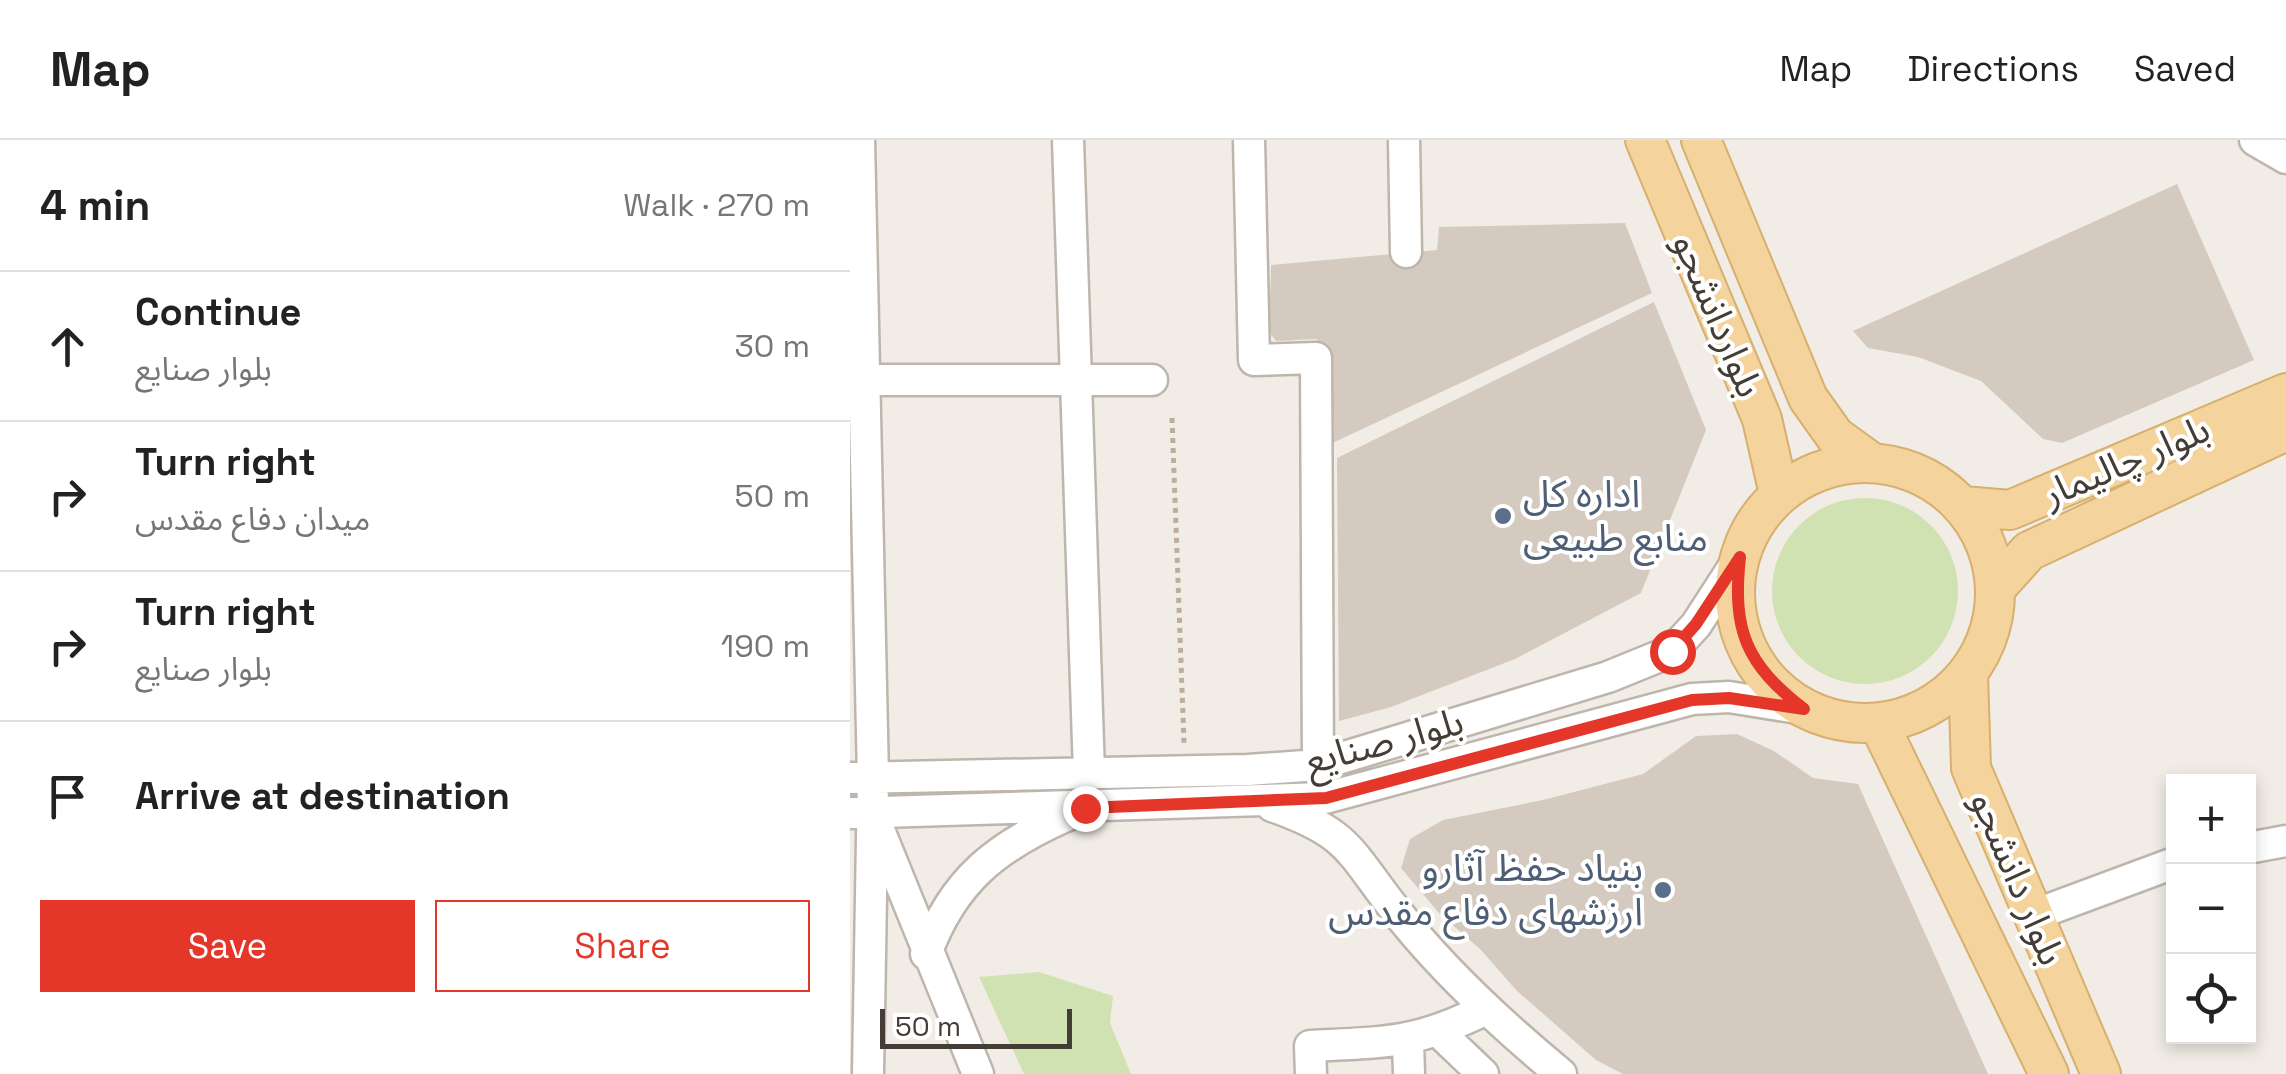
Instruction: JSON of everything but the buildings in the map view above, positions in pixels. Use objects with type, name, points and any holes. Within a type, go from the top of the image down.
[{"type":"main road","name":"بلواردانشجو","points":[[1645,140],[1762,418],[1779,494]]},
{"type":"main road","name":"بلواردانشجو","points":[[1701,140],[1808,398],[1835,436],[1870,462]]},
{"type":"main road","name":"بلوار چالیمار","points":[[1963,506],[2010,510],[2286,392]]},
{"type":"main road","name":"بلوار چالیمار","points":[[1996,589],[2029,551],[2286,431]]},
{"type":"main road","points":[[1870,462],[1921,476],[1963,506],[1986,545],[1996,589],[1993,619],[1968,674],[1944,698],[1913,715],[1879,724],[1828,719],[1804,709],[1769,682],[1745,644],[1735,602],[1740,557],[1755,523],[1779,494],[1807,476],[1838,465],[1870,462]]},
{"type":"main road","name":"بلوار دانشجو","points":[[1968,674],[1972,768],[2101,1074]]},
{"type":"main road","name":"بلوار دانشجو","points":[[1879,724],[2049,1074]]},
{"type":"street","points":[[859,140],[857,380],[868,1074]]},
{"type":"street","points":[[1068,140],[1089,773]]},
{"type":"street","points":[[1249,140],[1254,360],[1316,358],[1318,764]]},
{"type":"street","points":[[1404,140],[1406,252]]},
{"type":"street","points":[[2256,140],[2286,158]]},
{"type":"street","points":[[857,380],[1152,380]]},
{"type":"street","name":"بلوار صنایع","points":[[862,778],[1318,764],[1608,677],[1672,651],[1696,624],[1740,557]]},
{"type":"street","name":"بلوار صنایع","points":[[862,813],[1265,803],[1326,798],[1375,788],[1692,700],[1729,698],[1804,709]]},
{"type":"street","points":[[1265,803],[1304,817],[1354,850],[1397,912],[1486,1009],[1562,1074]]},
{"type":"street","points":[[926,954],[940,917],[993,855],[1030,832],[1085,808]]},
{"type":"street","points":[[862,813],[978,1074]]},
{"type":"street","points":[[2256,847],[2286,841]]},
{"type":"street","points":[[2034,915],[2169,864]]},
{"type":"street","points":[[1312,1074],[1310,1046],[1408,1041],[1439,1032],[1486,1009]]},
{"type":"street","points":[[1439,1032],[1483,1074]]},
{"type":"street","points":[[1408,1041],[1408,1074]]},
{"type":"path","points":[[1172,418],[1185,771]]},
{"type":"green space","points":[[1865,498],[1901,505],[1931,525],[1951,555],[1958,591],[1951,627],[1931,657],[1901,677],[1865,684],[1829,677],[1799,657],[1779,627],[1772,591],[1779,555],[1799,525],[1829,505]]},
{"type":"green space","points":[[1039,972],[1113,996],[1110,1023],[1131,1074],[1024,1074],[979,977]]},
{"type":"place","name":"اداره کل منابع طبیعی","points":[[1503,516]]},
{"type":"place","name":"بنیاد حفظ آثارو ارزشهای دفاع مقدس","points":[[1663,890]]},
{"type":"route","points":[[1085,808],[1326,798],[1375,788],[1692,700],[1729,698],[1804,709],[1769,682],[1745,644],[1735,602],[1740,557],[1696,624],[1672,651]]}]
